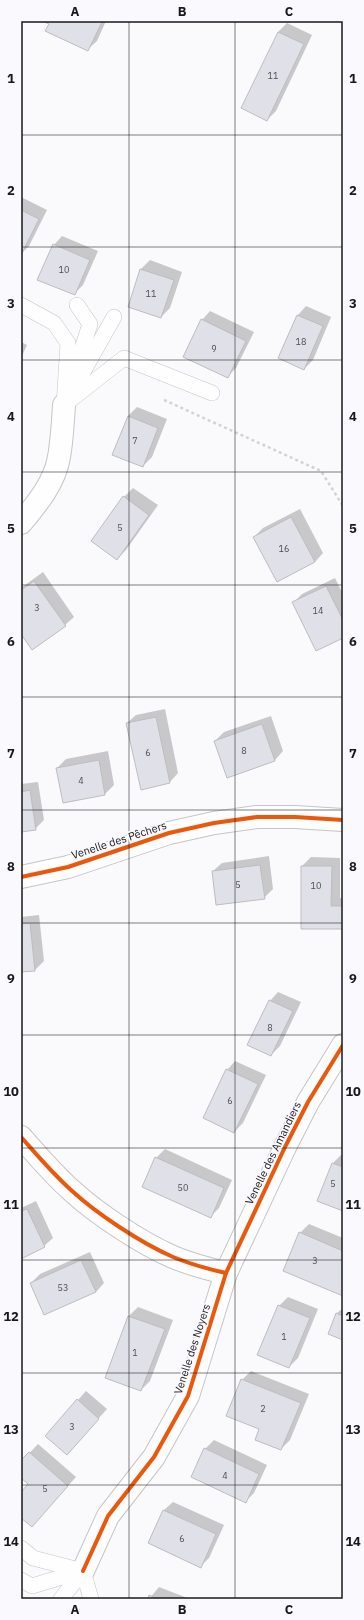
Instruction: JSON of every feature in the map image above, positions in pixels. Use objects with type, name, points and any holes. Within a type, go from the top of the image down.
[{"type":"street","points":[[21,523],[50,484],[57,465],[64,405]]},
{"type":"street","name":"Venelle des Pêchers","points":[[21,877],[68,867],[169,833],[214,823],[257,817],[295,817],[343,820]]},
{"type":"street","name":"Venelle des Amandiers","points":[[226,1273],[284,1147],[308,1102],[343,1045]]},
{"type":"street","points":[[21,1137],[72,1191],[113,1223],[173,1257],[226,1273]]},
{"type":"street","name":"Venelle des Noyers","points":[[83,1571],[108,1516],[154,1457],[188,1396],[226,1273]]},
{"type":"lane","points":[[21,305],[54,323],[68,343],[64,405]]},
{"type":"lane","points":[[64,405],[90,324],[77,305]]},
{"type":"lane","points":[[64,405],[114,317]]},
{"type":"lane","points":[[64,405],[124,358],[212,393]]},
{"type":"lane","points":[[21,1548],[33,1558],[83,1571]]},
{"type":"lane","points":[[21,1580],[32,1586],[83,1571]]},
{"type":"lane","points":[[61,1599],[83,1571]]},
{"type":"lane","points":[[82,1599],[83,1571]]},
{"type":"lane","points":[[83,1571],[91,1599]]},
{"type":"path","points":[[161,399],[321,471],[343,506]]},
{"type":"building","points":[[42,21],[102,22],[88,51],[45,31],[49,24]]},
{"type":"building","points":[[278,32],[304,44],[267,121],[241,108]]},
{"type":"building","points":[[21,210],[39,219],[21,255]]},
{"type":"building","points":[[53,244],[90,260],[75,295],[37,280]]},
{"type":"building","points":[[140,269],[174,280],[161,318],[128,307]]},
{"type":"building","points":[[297,315],[323,326],[304,370],[278,358]]},
{"type":"building","points":[[201,319],[246,341],[228,378],[183,357]]},
{"type":"building","points":[[128,416],[158,428],[143,467],[112,455]]},
{"type":"building","points":[[123,496],[149,515],[117,560],[91,541]]},
{"type":"building","points":[[291,517],[315,562],[277,582],[253,537]]},
{"type":"building","points":[[34,581],[66,626],[32,650],[21,634],[21,590]]},
{"type":"building","points":[[326,586],[343,620],[343,638],[316,651],[292,602]]},
{"type":"building","points":[[156,717],[170,783],[141,790],[126,723]]},
{"type":"building","points":[[262,724],[275,761],[227,778],[214,741]]},
{"type":"building","points":[[99,760],[105,795],[63,803],[56,768]]},
{"type":"building","points":[[30,790],[36,830],[21,832],[21,792]]},
{"type":"building","points":[[260,865],[265,899],[216,905],[212,871]]},
{"type":"building","points":[[301,866],[332,866],[331,906],[343,906],[343,929],[301,929]]},
{"type":"building","points":[[30,923],[35,971],[21,972],[21,924]]},
{"type":"building","points":[[269,1000],[293,1011],[271,1056],[247,1045]]},
{"type":"building","points":[[226,1069],[258,1084],[234,1133],[203,1118]]},
{"type":"building","points":[[155,1157],[224,1188],[211,1218],[142,1187]]},
{"type":"building","points":[[332,1163],[343,1167],[343,1211],[317,1201]]},
{"type":"building","points":[[27,1209],[45,1247],[21,1259],[21,1211]]},
{"type":"building","points":[[299,1232],[343,1251],[343,1296],[283,1271]]},
{"type":"building","points":[[81,1260],[96,1292],[44,1315],[30,1283]]},
{"type":"building","points":[[278,1305],[310,1318],[289,1368],[257,1355]]},
{"type":"building","points":[[336,1313],[343,1316],[343,1340],[328,1334]]},
{"type":"building","points":[[128,1316],[165,1329],[141,1391],[105,1378]]},
{"type":"building","points":[[241,1379],[301,1403],[281,1450],[255,1440],[259,1429],[226,1416]]},
{"type":"building","points":[[77,1399],[99,1419],[67,1455],[45,1436]]},
{"type":"building","points":[[204,1448],[259,1474],[246,1503],[191,1477]]},
{"type":"building","points":[[29,1452],[68,1486],[32,1527],[21,1518],[21,1492],[28,1484],[21,1478],[21,1460]]},
{"type":"building","points":[[163,1510],[216,1534],[201,1568],[148,1543]]},
{"type":"building","points":[[149,1595],[159,1599],[148,1599]]},
{"type":"cycle path","points":[[21,877],[68,867],[169,833],[214,823],[257,817],[295,817],[343,820]]},
{"type":"cycle path","points":[[83,1571],[108,1516],[154,1457],[188,1396],[226,1273],[285,1147],[308,1102],[343,1045]]},
{"type":"cycle path","points":[[21,1137],[51,1171],[71,1190],[93,1209],[120,1227],[147,1244],[173,1257],[226,1273]]}]
